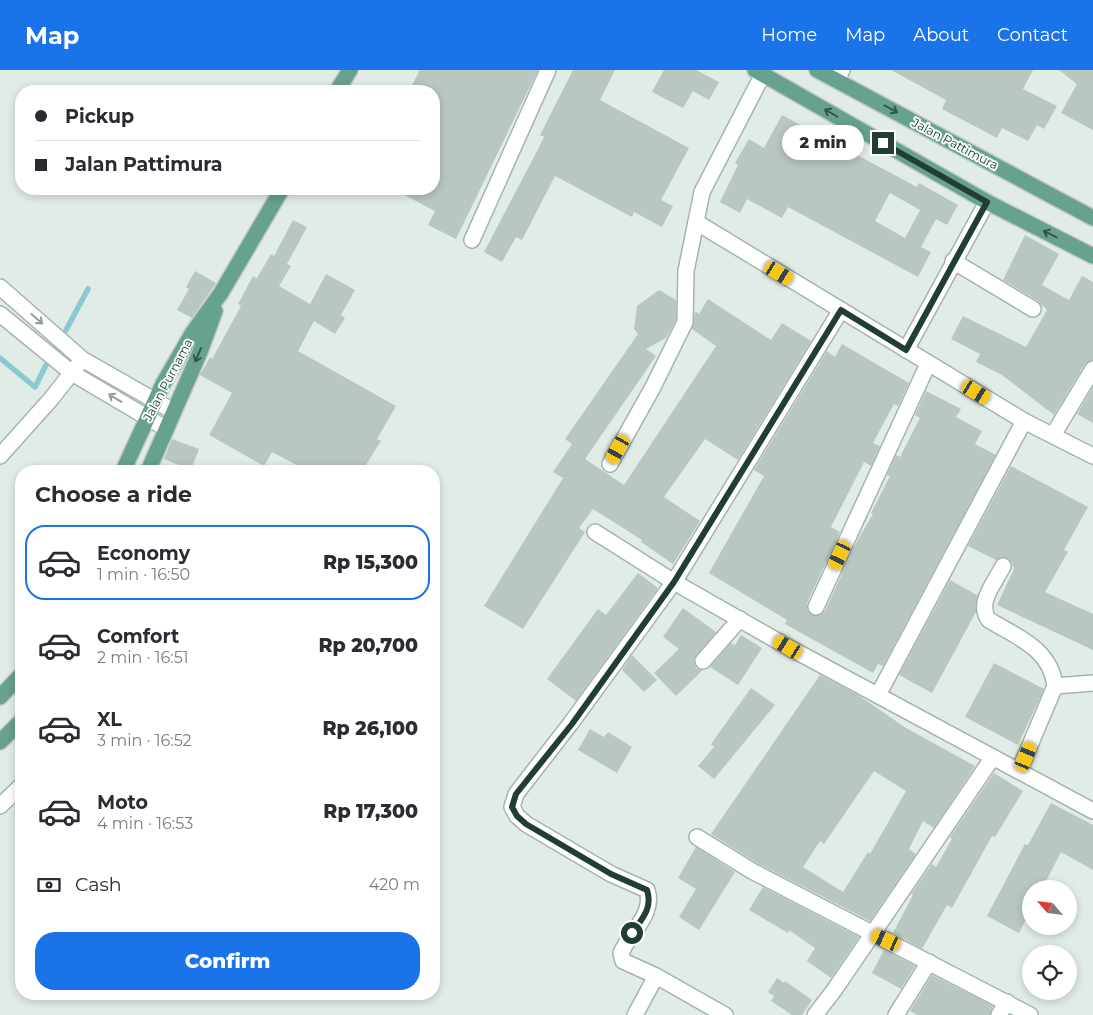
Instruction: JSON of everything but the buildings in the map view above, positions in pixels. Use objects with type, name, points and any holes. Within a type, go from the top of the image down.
[{"type":"main road","points":[[341,85],[350,70]]},
{"type":"main road","name":"Jalan Pattimura","points":[[817,70],[839,75],[1093,218]]},
{"type":"main road","points":[[759,72],[987,202],[1093,256]]},
{"type":"main road","name":"Jalan Purnama","points":[[126,465],[154,400],[193,332],[221,293],[278,195]]},
{"type":"main road","name":"Jalan Purnama","points":[[150,465],[200,352],[221,293]]},
{"type":"main road","points":[[0,697],[15,681]]},
{"type":"main road","points":[[2,740],[15,726]]},
{"type":"street","points":[[472,240],[548,70]]},
{"type":"street","points":[[610,464],[653,387],[685,322],[686,271],[702,192],[759,72]]},
{"type":"street","points":[[906,350],[987,202]]},
{"type":"street","points":[[696,222],[1024,421],[1093,456]]},
{"type":"street","points":[[953,261],[1033,309]]},
{"type":"street","points":[[0,287],[82,359],[173,411]]},
{"type":"street","points":[[725,1015],[656,976],[623,961],[621,953],[648,910],[650,900],[647,890],[611,874],[526,824],[517,816],[512,807],[516,794],[572,724],[674,582],[841,310]]},
{"type":"street","points":[[0,314],[72,373],[165,428]]},
{"type":"street","points":[[0,456],[82,359]]},
{"type":"street","points":[[816,607],[928,364]]},
{"type":"street","points":[[1052,435],[1093,369]]},
{"type":"street","points":[[878,695],[1024,421]]},
{"type":"street","points":[[595,532],[674,582],[740,619],[1093,811]]},
{"type":"street","points":[[1003,566],[983,603],[984,614],[988,620],[1038,651],[1046,660],[1054,675],[1055,686],[1019,772]]},
{"type":"street","points":[[703,661],[740,619]]},
{"type":"street","points":[[1055,686],[1093,683]]},
{"type":"street","points":[[815,1015],[835,990],[993,757]]},
{"type":"street","points":[[0,806],[15,792]]},
{"type":"street","points":[[697,837],[752,871],[929,962],[1003,1009],[1030,1015]]},
{"type":"street","points":[[896,1015],[929,962]]},
{"type":"street","points":[[635,1015],[656,976]]},
{"type":"waterway","points":[[66,330],[88,289]]},
{"type":"waterway","points":[[0,358],[35,387],[46,365]]},
{"type":"route","points":[[632,933],[648,910],[650,900],[647,890],[611,874],[526,824],[517,816],[512,807],[516,794],[572,724],[674,582],[841,310],[906,350],[987,202],[883,143]]}]
